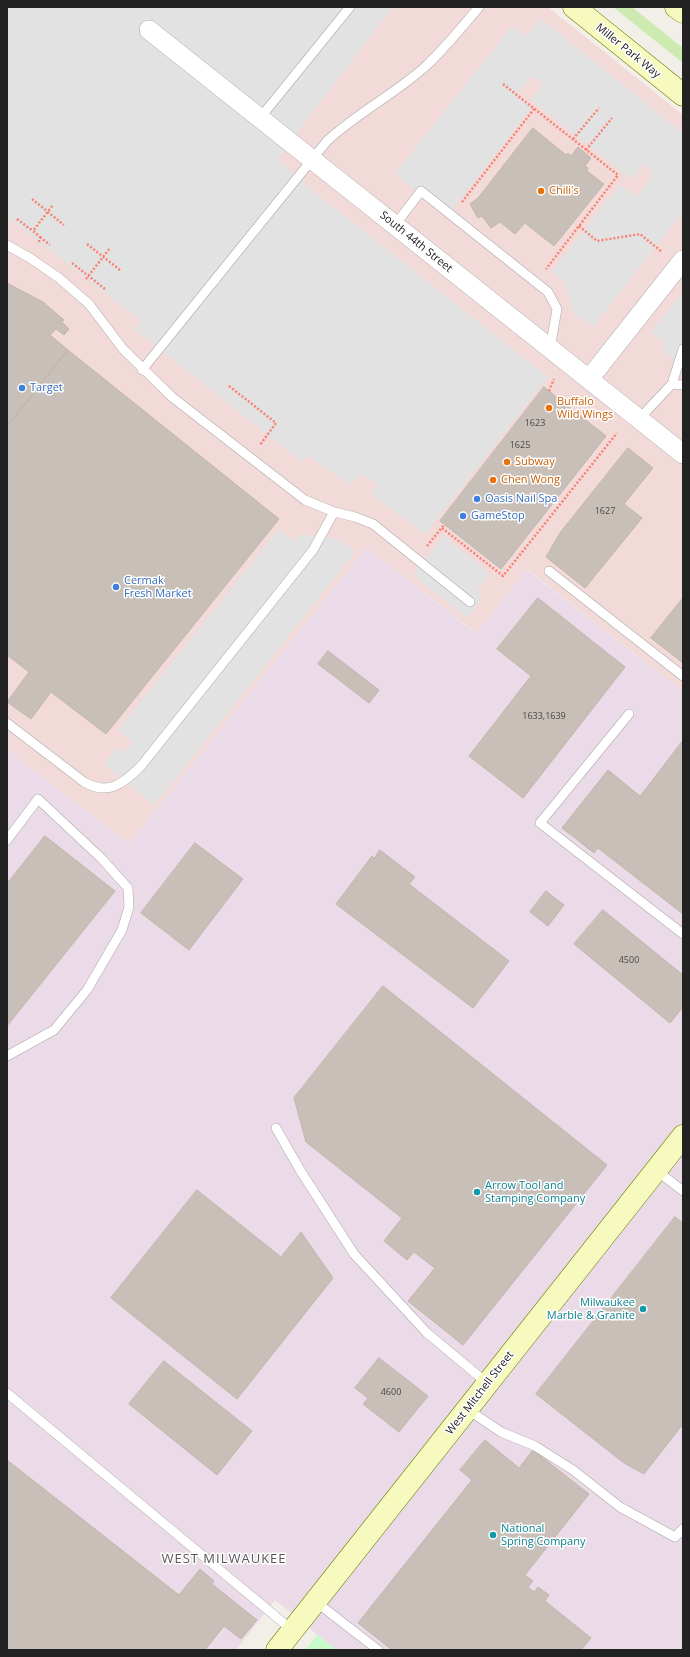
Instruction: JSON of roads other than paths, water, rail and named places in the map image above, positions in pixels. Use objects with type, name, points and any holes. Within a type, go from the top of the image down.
[{"type":"street","name":"Miller Park Way","points":[[574,7],[683,95]]},
{"type":"street","points":[[676,7],[683,12]]},
{"type":"street","name":"South 44th Street","points":[[149,30],[683,454]]},
{"type":"street","points":[[589,379],[683,260]]},
{"type":"street","name":"West Mitchell Street","points":[[277,1650],[683,1136]]},
{"type":"lane","points":[[260,118],[350,7]]},
{"type":"lane","points":[[142,370],[326,142],[343,126],[392,93],[426,66],[479,7]]},
{"type":"lane","points":[[394,225],[420,191],[536,282],[548,292],[557,309],[550,349]]},
{"type":"lane","points":[[7,245],[50,271],[89,304],[123,349],[142,370],[172,397],[306,500],[334,512],[355,517],[372,524],[470,602]]},
{"type":"lane","points":[[639,419],[672,384],[683,349]]},
{"type":"lane","points":[[672,384],[683,385]]},
{"type":"lane","points":[[7,722],[93,788],[105,789],[119,785],[129,778],[141,766],[313,550],[334,512]]},
{"type":"lane","points":[[549,571],[683,676]]},
{"type":"lane","points":[[629,714],[540,823],[683,934]]},
{"type":"lane","points":[[7,840],[38,799],[101,858],[128,888],[129,908],[122,930],[87,990],[78,1002],[54,1030],[7,1056]]},
{"type":"lane","points":[[276,1128],[300,1170],[354,1254],[427,1333],[487,1383]]},
{"type":"lane","points":[[656,1170],[683,1191]]},
{"type":"lane","points":[[7,1393],[292,1630]]},
{"type":"lane","points":[[467,1409],[501,1432],[535,1446],[573,1470],[620,1507],[679,1539],[683,1529]]},
{"type":"lane","points":[[315,1601],[378,1650]]},
{"type":"place","name":"Chili's","points":[[541,191]]},
{"type":"place","name":"Target","points":[[22,388]]},
{"type":"place","name":"Buffalo Wild Wings","points":[[549,408]]},
{"type":"place","name":"Subway","points":[[507,462]]},
{"type":"place","name":"Chen Wong","points":[[493,480]]},
{"type":"place","name":"Oasis Nail Spa","points":[[477,499]]},
{"type":"place","name":"GameStop","points":[[463,516]]},
{"type":"place","name":"Cermak Fresh Market","points":[[116,587]]},
{"type":"place","name":"Arrow Tool and Stamping Company","points":[[477,1192]]},
{"type":"place","name":"Milwaukee Marble & Granite","points":[[643,1309]]},
{"type":"place","name":"National Spring Company","points":[[493,1535]]},
{"type":"district","name":"WEST MILWAUKEE","points":[[224,1559]]}]
